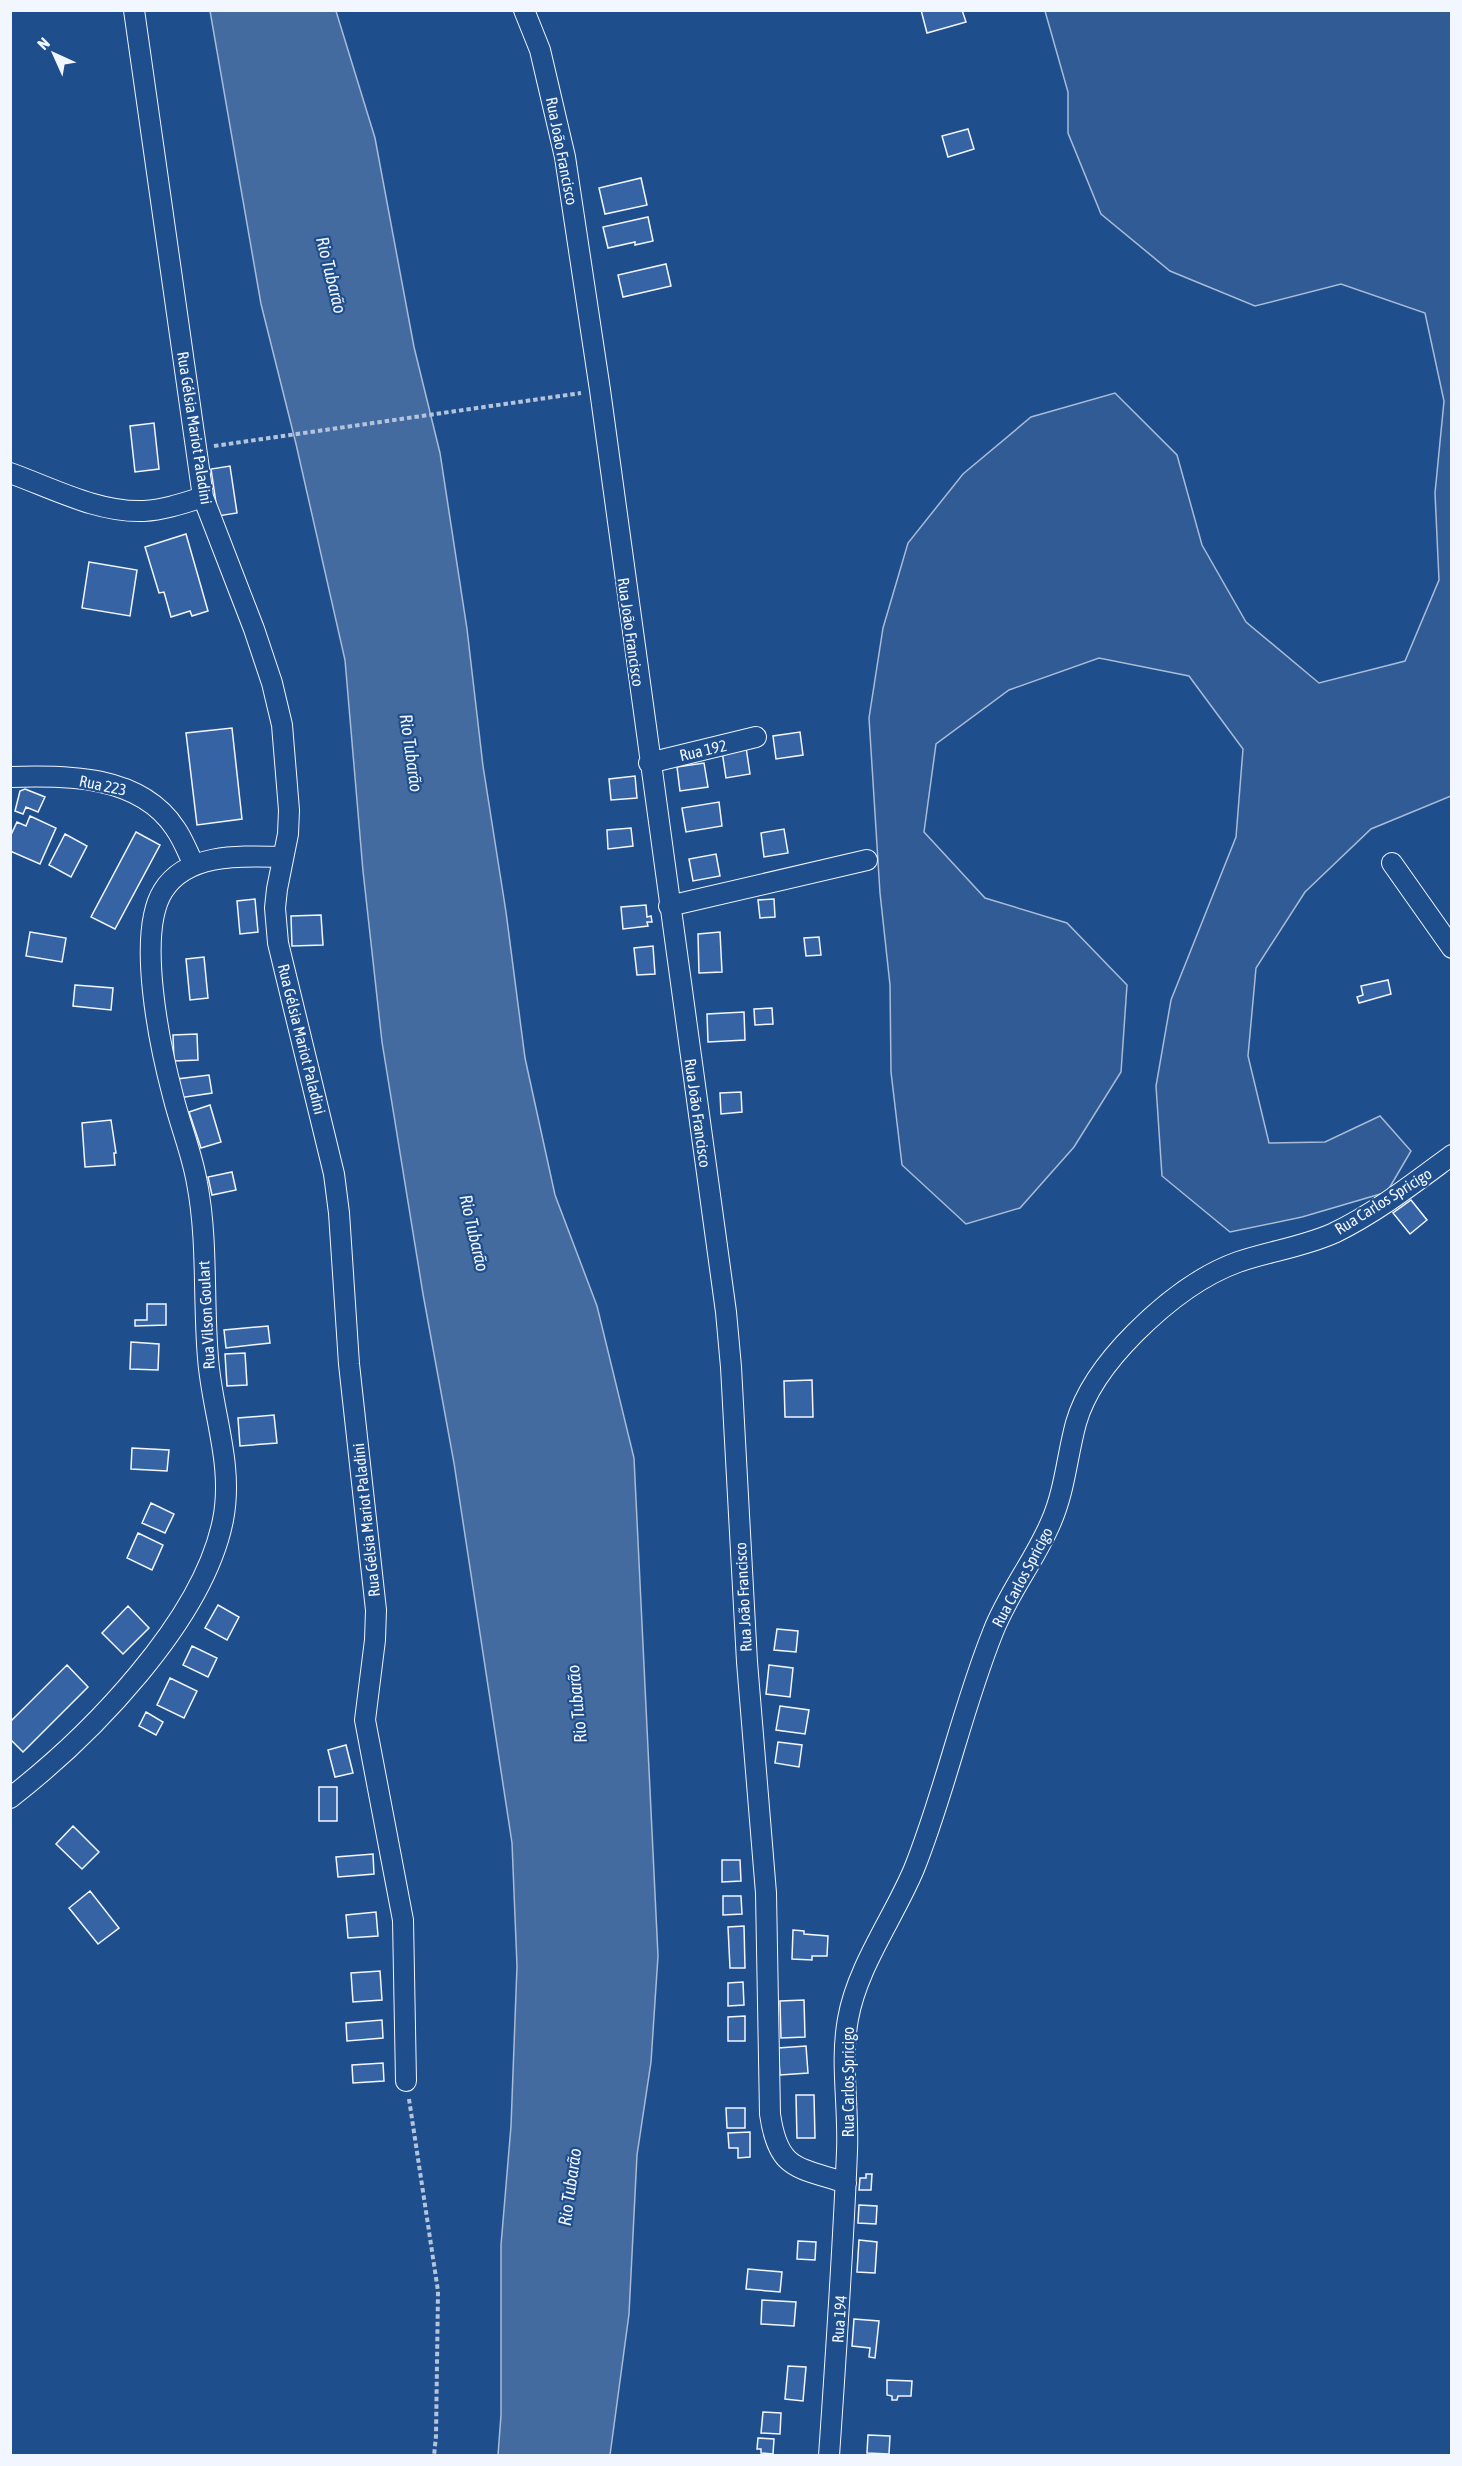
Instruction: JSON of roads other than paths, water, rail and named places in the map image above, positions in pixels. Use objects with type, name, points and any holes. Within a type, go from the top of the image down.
[{"type":"street","name":"Rua Gélsia Mariot Paladini","points":[[134,10],[203,497],[254,629],[272,683],[282,724],[289,810],[288,834],[282,856],[275,908],[278,942],[285,980],[326,1136],[339,1213],[348,1355],[376,1610],[375,1640],[365,1720],[400,1892],[403,1920],[406,2081]]},
{"type":"street","name":"Rua João Francisco","points":[[524,10],[540,50],[558,120],[600,390],[649,763],[726,1312],[747,1662],[766,1893],[771,2114],[774,2138],[782,2156],[796,2166],[846,2183]]},
{"type":"street","points":[[10,473],[90,502],[119,509],[144,511],[203,497]]},
{"type":"street","name":"Rua 192","points":[[649,763],[756,737]]},
{"type":"street","name":"Rua 223","points":[[10,777],[77,778],[118,786],[138,793],[175,827],[194,865]]},
{"type":"street","name":"Rua Vilson Goulart","points":[[10,1798],[41,1774],[90,1728],[150,1660],[199,1585],[215,1550],[223,1519],[227,1483],[225,1456],[208,1359],[201,1207],[197,1181],[166,1069],[150,954],[151,926],[156,904],[164,890],[175,876],[194,865],[245,856],[282,856]]},
{"type":"street","points":[[669,906],[867,860]]},
{"type":"street","points":[[1392,863],[1452,948]]},
{"type":"street","name":"Rua Carlos Spricigo","points":[[846,2183],[848,2137],[845,2053],[848,2017],[860,1980],[914,1868],[994,1628],[1052,1520],[1064,1484],[1076,1423],[1088,1392],[1109,1362],[1137,1332],[1177,1296],[1210,1274],[1239,1262],[1305,1245],[1334,1233],[1406,1190],[1452,1155]]},
{"type":"street","name":"Rua 194","points":[[829,2456],[846,2183]]},
{"type":"water","name":"Rio Tubarão","points":[[210,11],[336,11],[375,138],[414,347],[440,453],[467,629],[483,766],[506,912],[525,1058],[555,1195],[597,1306],[634,1458],[658,1956],[651,2062],[637,2155],[629,2314],[610,2455],[498,2455],[501,2415],[501,2245],[511,2126],[517,1966],[512,1843],[454,1463],[423,1294],[382,1042],[363,871],[345,660],[296,444],[261,304]]}]
